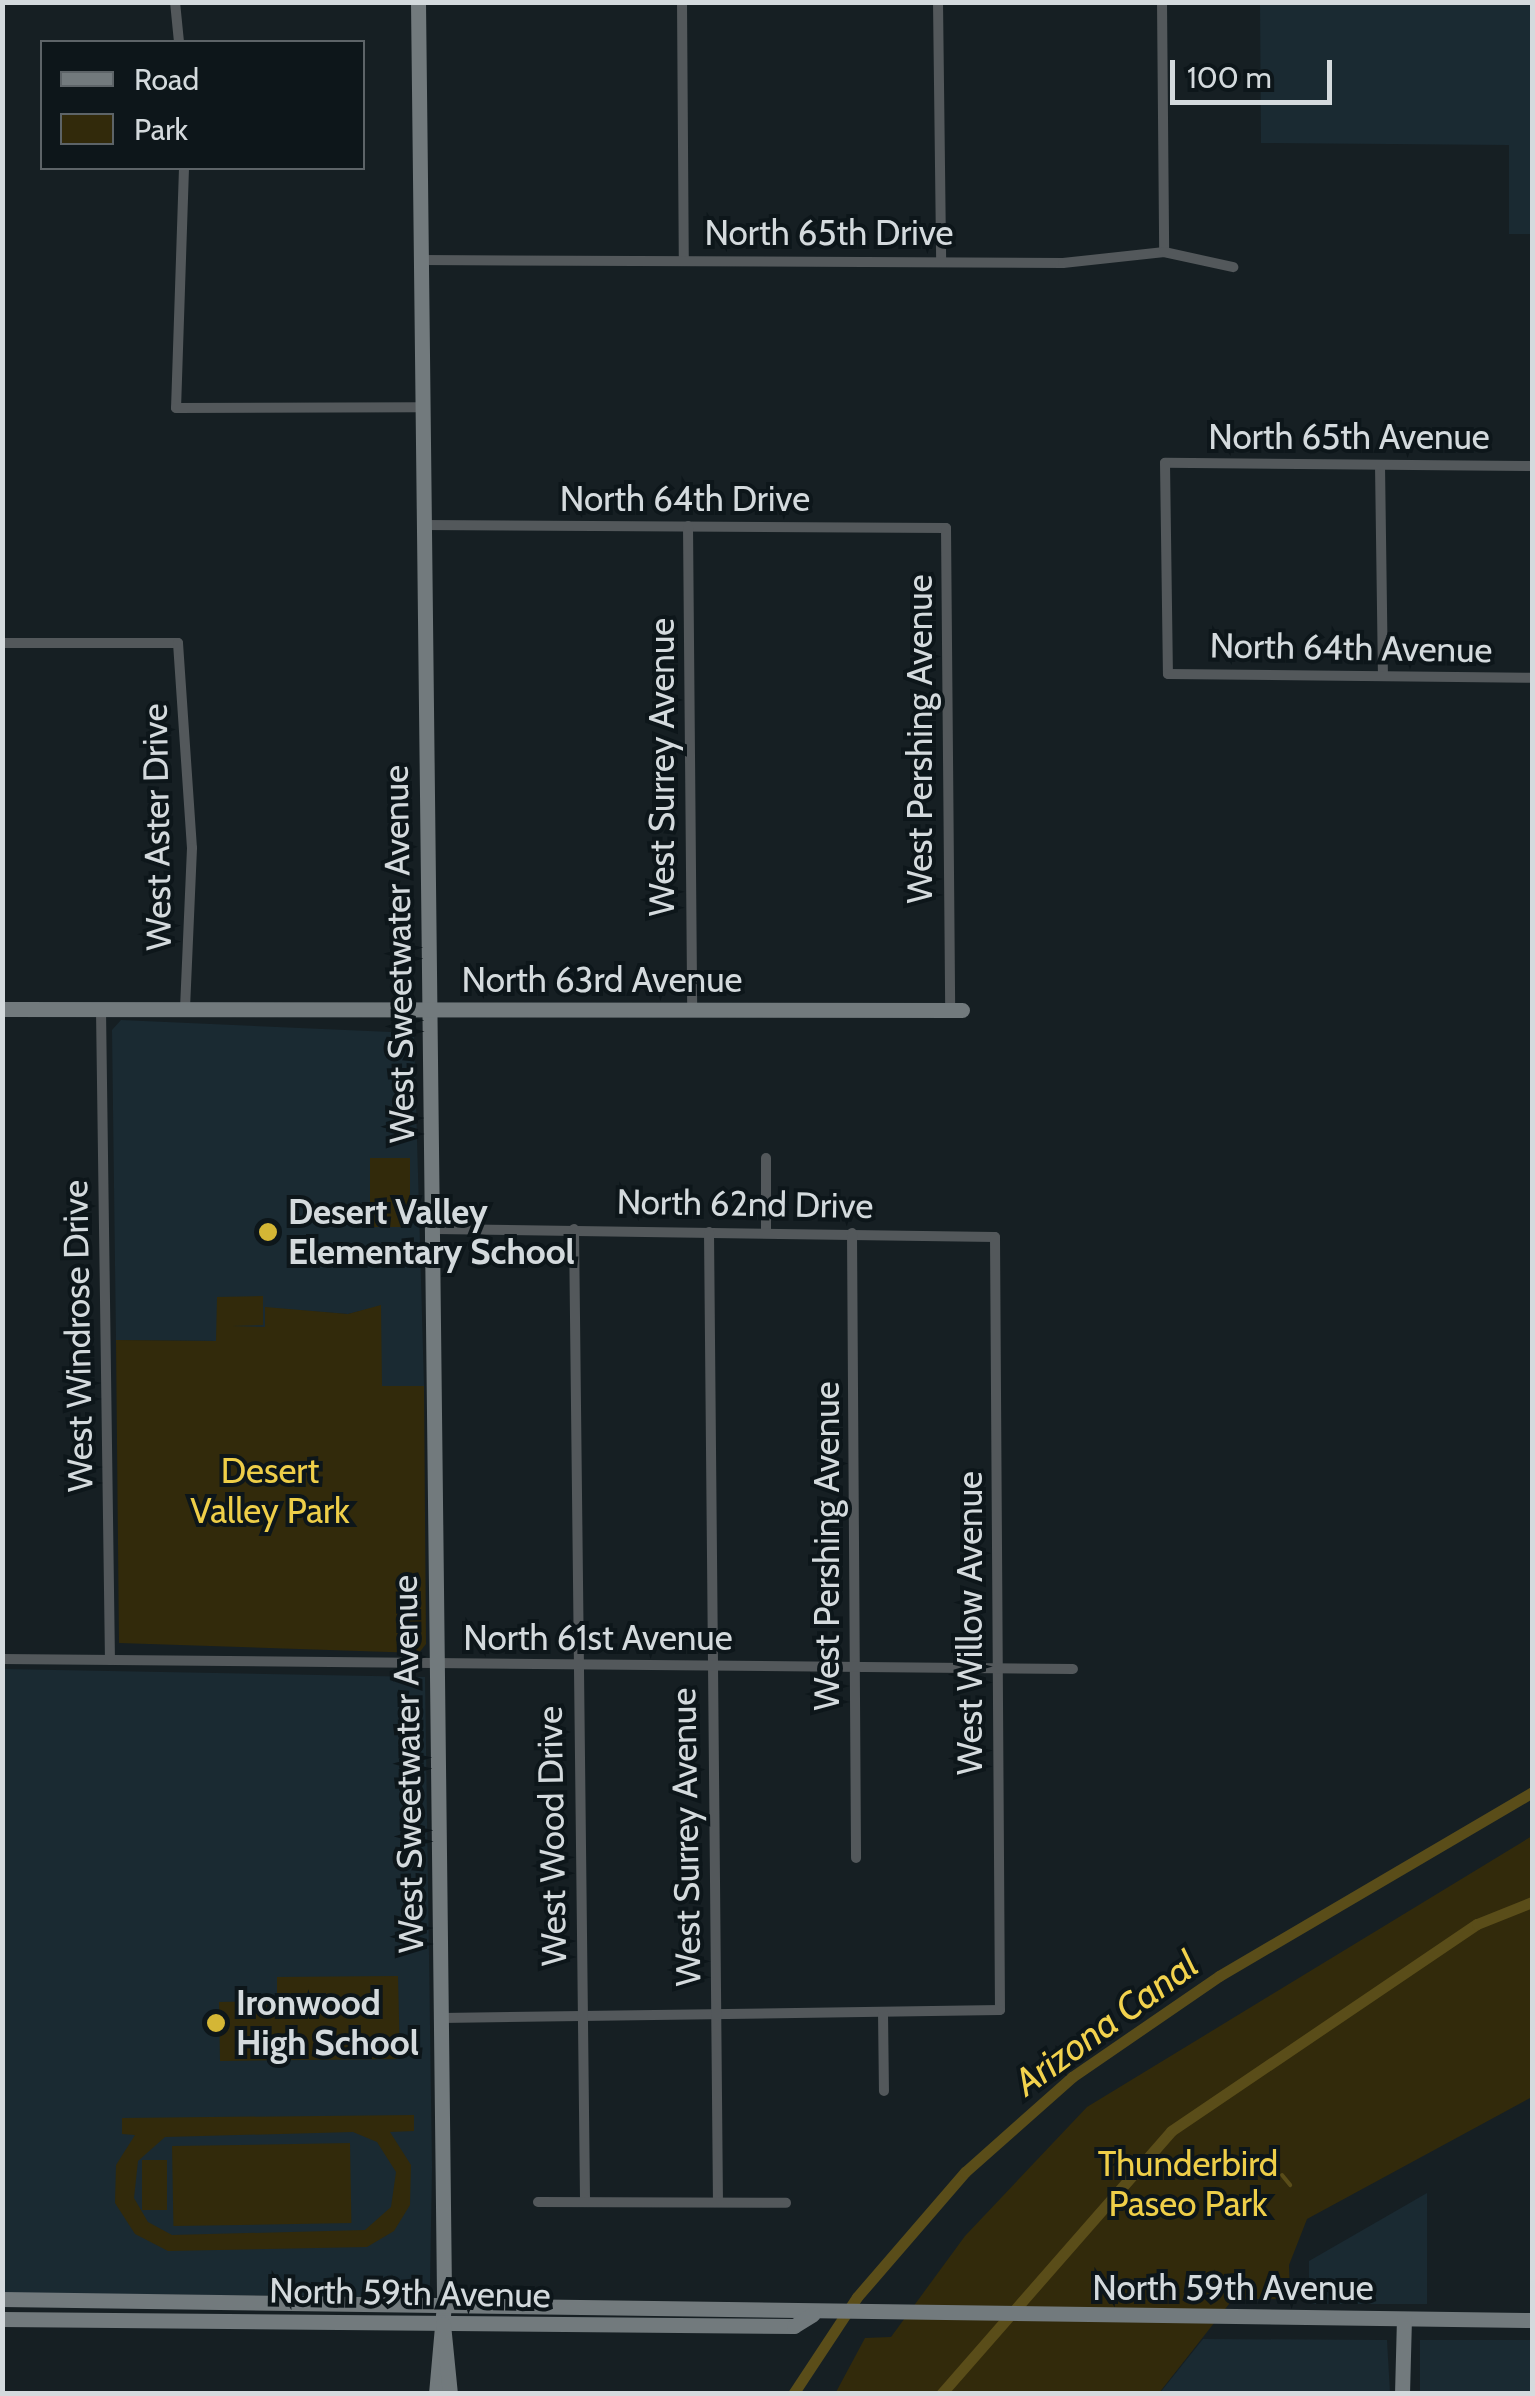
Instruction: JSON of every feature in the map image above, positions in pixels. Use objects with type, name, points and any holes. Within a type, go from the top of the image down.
[{"type":"street","points":[[175,2],[178,40]]},
{"type":"street","name":"West Sweetwater Avenue","points":[[418,2],[444,2324]]},
{"type":"street","points":[[682,2],[684,260]]},
{"type":"street","points":[[938,2],[941,262]]},
{"type":"street","points":[[1162,2],[1164,252]]},
{"type":"street","points":[[184,170],[176,408],[422,407]]},
{"type":"street","name":"North 65th Drive","points":[[422,260],[1064,263],[1164,252],[1233,267]]},
{"type":"street","name":"North 65th Avenue","points":[[1168,674],[1165,463],[1532,466]]},
{"type":"street","points":[[1380,464],[1383,675]]},
{"type":"street","name":"North 64th Drive","points":[[423,525],[946,528]]},
{"type":"street","name":"West Surrey Avenue","points":[[688,526],[692,1008]]},
{"type":"street","name":"West Pershing Avenue","points":[[946,528],[956,1010]]},
{"type":"street","name":"West Aster Drive","points":[[2,643],[178,644],[192,848],[185,1010]]},
{"type":"street","name":"North 64th Avenue","points":[[1168,674],[1532,678]]},
{"type":"street","name":"North 63rd Avenue","points":[[2,1008],[430,1013],[692,1008],[956,1010]]},
{"type":"street","name":"West Windrose Drive","points":[[100,1010],[110,1660]]},
{"type":"street","points":[[766,1158],[766,1232]]},
{"type":"street","name":"North 62nd Drive","points":[[434,1229],[995,1236]]},
{"type":"street","name":"West Wood Drive","points":[[574,1229],[585,2202]]},
{"type":"street","name":"West Surrey Avenue","points":[[709,1232],[718,2201]]},
{"type":"street","name":"West Pershing Avenue","points":[[852,1233],[856,1858]]},
{"type":"street","name":"West Willow Avenue","points":[[884,2012],[1000,2010],[995,1236]]},
{"type":"street","name":"North 61st Avenue","points":[[2,1659],[1073,1669]]},
{"type":"street","points":[[441,2018],[884,2012],[884,2091]]},
{"type":"street","points":[[538,2202],[786,2203]]},
{"type":"street","name":"North 59th Avenue","points":[[2,2299],[800,2306],[813,2314],[1532,2320]]},
{"type":"street","points":[[68,2320],[102,2300]]},
{"type":"street","name":"North 59th Avenue","points":[[2,2319],[794,2326],[813,2314]]},
{"type":"street","points":[[1402,2394],[1404,2319]]},
{"type":"street","points":[[436,2394],[444,2324]]},
{"type":"street","points":[[444,2324],[450,2394]]},
{"type":"shaded area","points":[[1260,3],[1532,3],[1532,234],[1509,234],[1509,145],[1261,143]]},
{"type":"shaded area","name":"Desert Valley Elementary School","points":[[121,1020],[414,1033],[424,1386],[381,1386],[381,1306],[348,1314],[266,1308],[265,1327],[218,1327],[217,1341],[116,1340],[112,1030]]},
{"type":"shaded area","name":"Ironwood High School","points":[[3,1669],[425,1677],[432,2167],[430,2285],[422,2297],[3,2293]]},
{"type":"shaded area","points":[[1427,2193],[1427,2304],[1309,2304],[1309,2261]]},
{"type":"shaded area","points":[[1203,2339],[1387,2340],[1390,2393],[1159,2394]]},
{"type":"shaded area","points":[[1420,2340],[1532,2340],[1532,2394],[1420,2394]]},
{"type":"green space","points":[[370,1158],[410,1158],[410,1227],[370,1227]]},
{"type":"green space","name":"Desert Valley Park","points":[[263,1296],[263,1325],[232,1326],[265,1327],[265,1307],[348,1314],[381,1305],[382,1386],[424,1386],[426,1644],[419,1653],[119,1643],[116,1340],[216,1341],[217,1297]]},
{"type":"green space","name":"Thunderbird Paseo Park","points":[[1532,1836],[1532,2097],[1307,2219],[1289,2265],[1290,2299],[1233,2299],[1159,2393],[835,2394],[865,2338],[891,2337],[965,2236],[1087,2107]]},
{"type":"green space","points":[[398,1976],[400,2059],[220,2061],[219,2002],[277,2001],[277,1977]]},
{"type":"green space","points":[[414,2115],[414,2131],[390,2132],[411,2165],[410,2205],[394,2231],[367,2247],[168,2251],[135,2234],[115,2203],[116,2165],[135,2135],[122,2134],[122,2118]],"holes":[[[353,2132],[377,2142],[396,2172],[391,2207],[365,2230],[172,2235],[148,2222],[134,2198],[138,2161],[165,2137]]]},
{"type":"green space","points":[[350,2143],[351,2223],[173,2226],[172,2146]]},
{"type":"green space","points":[[142,2160],[167,2160],[167,2210],[142,2210]]},
{"type":"waterway","name":"Arizona Canal","points":[[793,2394],[857,2297],[965,2172],[1072,2077],[1219,1976],[1532,1792]]},
{"type":"waterway","points":[[941,2394],[1171,2131],[1477,1924],[1532,1902]]},
{"type":"waterway","points":[[1282,2175],[1290,2185]]},
{"type":"place","name":"Desert Valley Elementary School","points":[[268,1232]]},
{"type":"place","name":"Ironwood High School","points":[[216,2023]]}]
